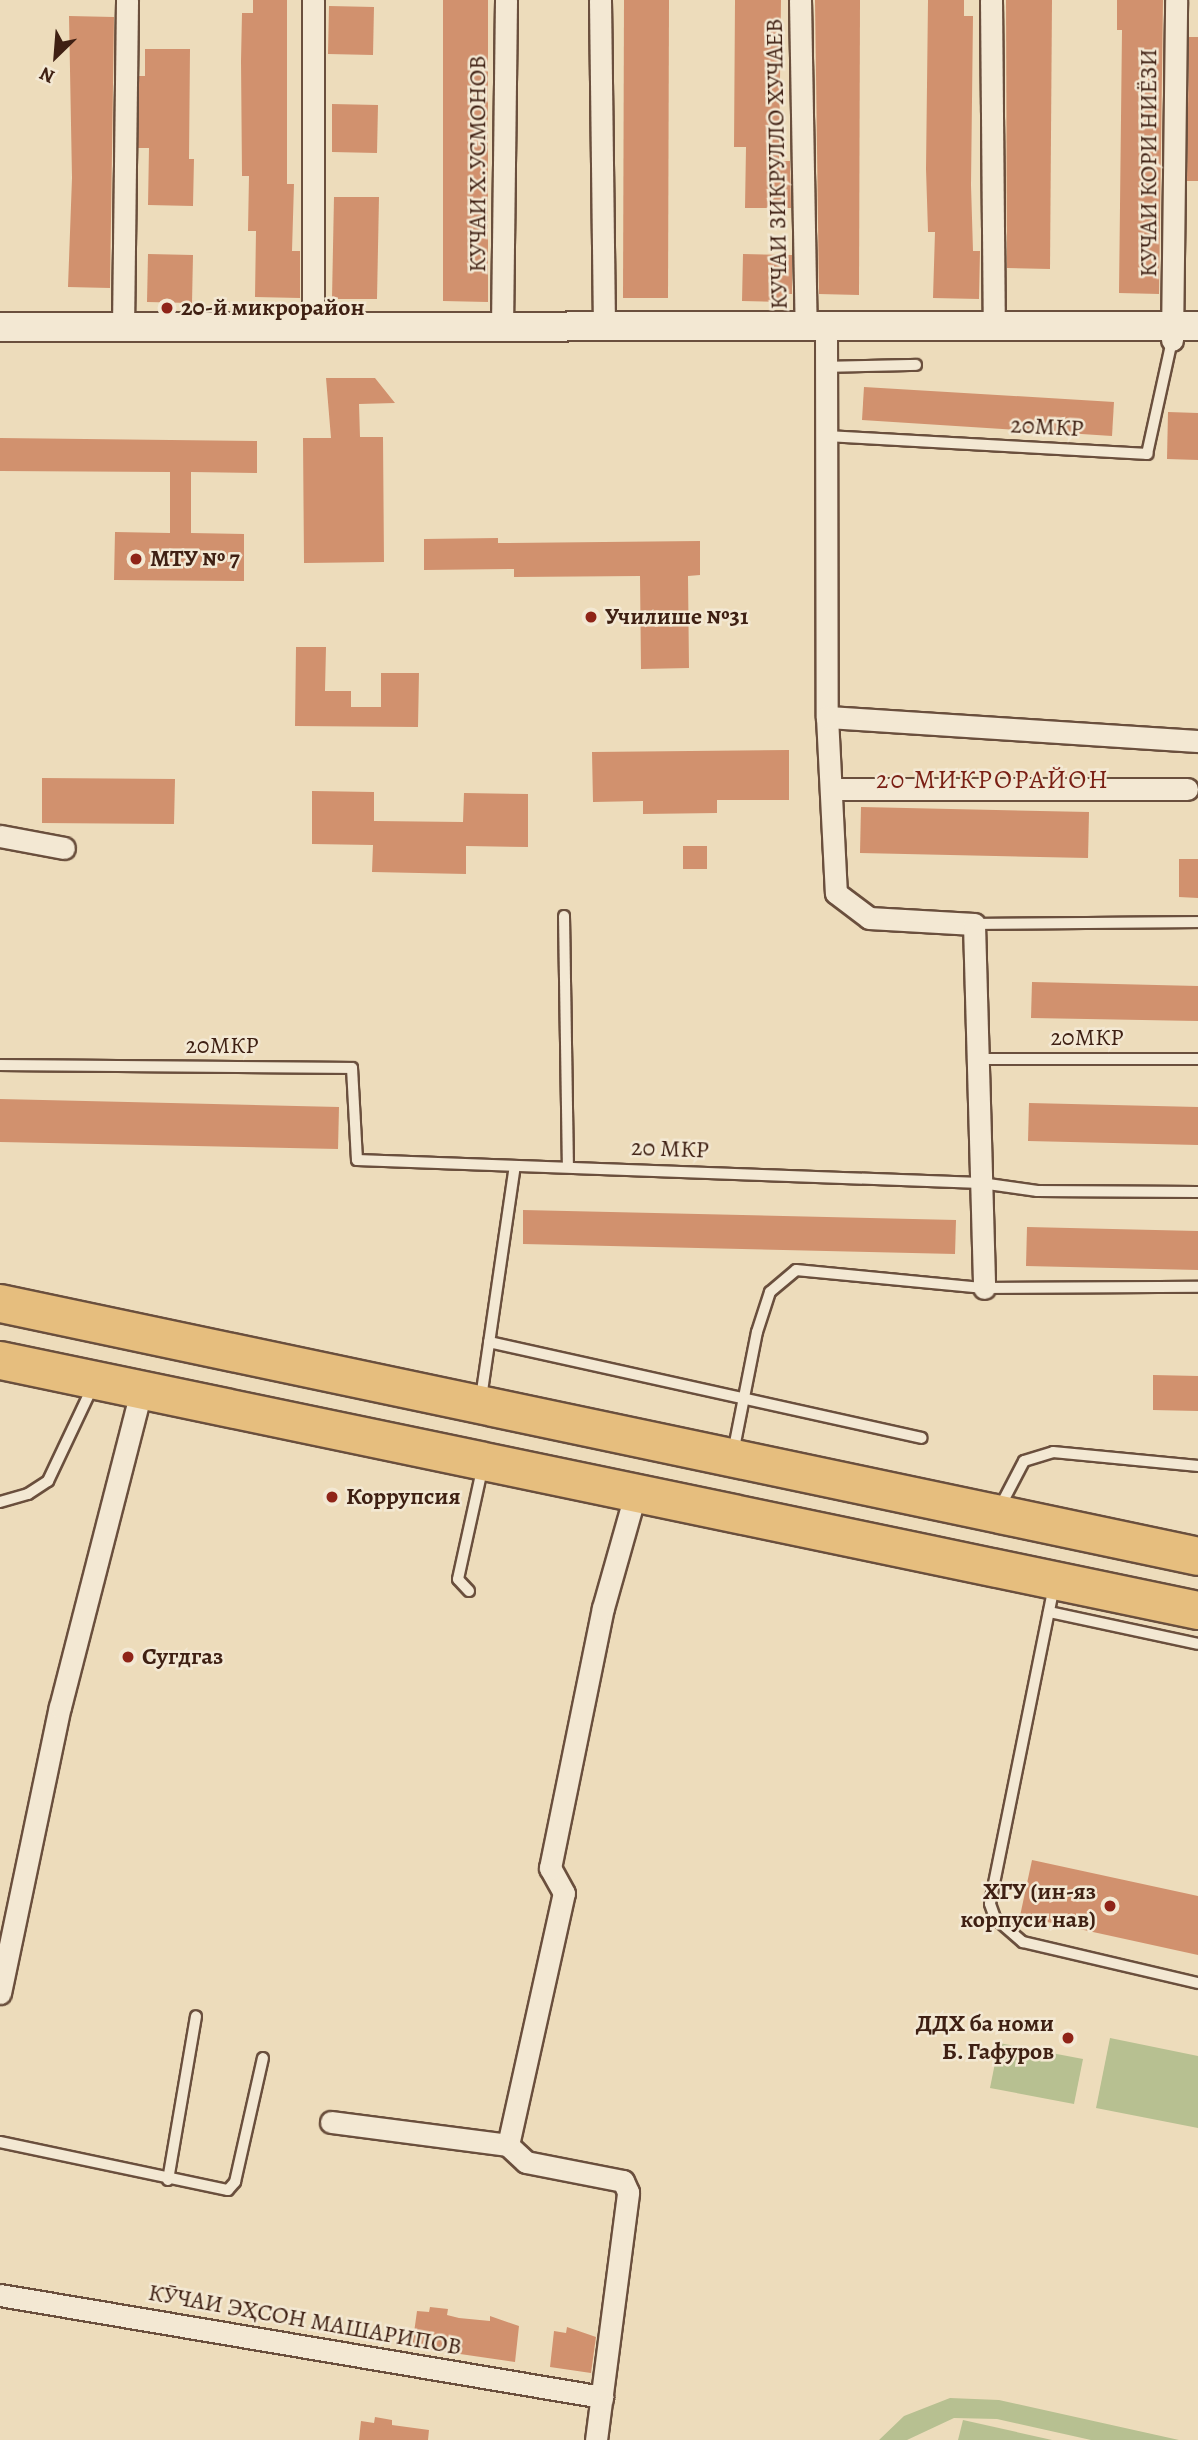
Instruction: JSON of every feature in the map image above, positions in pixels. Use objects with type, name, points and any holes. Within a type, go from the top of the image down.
[{"type":"highway","points":[[0,1303],[1198,1556]]},
{"type":"highway","points":[[97,1380],[116,1369],[121,1357],[121,1345],[104,1325]]},
{"type":"highway","points":[[142,1387],[130,1364],[140,1343],[155,1336]]},
{"type":"highway","points":[[0,1360],[142,1387],[808,1527],[1052,1596],[1184,1621]]},
{"type":"highway","points":[[808,1527],[817,1475]]},
{"type":"main road","points":[[0,327],[994,327],[1181,331]]},
{"type":"street","points":[[123,329],[127,0]]},
{"type":"street","points":[[313,0],[313,328]]},
{"type":"street","name":"КУЧАИ Х.УСМОНОВ","points":[[502,328],[506,0]]},
{"type":"street","points":[[600,0],[604,326]]},
{"type":"street","name":"КУЧАИ ЗИКРУЛЛО ХУЧАЕВ","points":[[800,0],[816,328],[825,367],[827,717],[836,893],[869,918],[974,924]]},
{"type":"street","points":[[991,0],[994,327]]},
{"type":"street","name":"КУЧАИ КОРИ НИЁЗИ","points":[[1176,0],[1181,331]]},
{"type":"street","points":[[827,717],[1198,741]]},
{"type":"street","points":[[831,789],[1187,789]]},
{"type":"street","points":[[0,836],[64,848]]},
{"type":"street","points":[[974,924],[984,1288]]},
{"type":"street","points":[[0,1993],[60,1707],[142,1387]]},
{"type":"street","points":[[508,2145],[564,1893],[550,1868],[603,1608],[636,1491]]},
{"type":"street","points":[[331,2122],[508,2145],[526,2162],[623,2181],[628,2192],[596,2440]]},
{"type":"street","name":"КӮЧАИ ЭҲСОН МАШАРИПОВ","points":[[0,2295],[602,2397]]},
{"type":"lane","name":"20МКР","points":[[827,436],[1147,454],[1181,331]]},
{"type":"lane","points":[[825,367],[916,365]]},
{"type":"lane","points":[[564,916],[568,1166]]},
{"type":"lane","points":[[974,924],[1198,922]]},
{"type":"lane","name":"20МКР","points":[[976,1059],[1198,1059]]},
{"type":"lane","name":"20МКР","points":[[0,1065],[352,1068],[357,1160]]},
{"type":"lane","name":"20 МКР","points":[[357,1160],[981,1182]]},
{"type":"lane","points":[[480,1404],[515,1166]]},
{"type":"lane","points":[[981,1182],[1037,1191],[1198,1192]]},
{"type":"lane","points":[[732,1458],[770,1292],[796,1270],[984,1288],[1198,1287]]},
{"type":"lane","points":[[489,1342],[743,1401],[922,1438]]},
{"type":"lane","points":[[0,1502],[28,1494],[48,1482],[97,1380]]},
{"type":"lane","points":[[997,1513],[1024,1461],[1053,1452],[1198,1466]]},
{"type":"lane","points":[[469,1591],[458,1579],[484,1459]]},
{"type":"lane","points":[[1052,1596],[990,1904],[995,1918],[1023,1941],[1198,1983]]},
{"type":"lane","points":[[1184,1621],[1198,1644]]},
{"type":"lane","points":[[168,2180],[196,2016]]},
{"type":"lane","points":[[0,2142],[168,2180],[228,2190],[232,2187],[263,2058]]},
{"type":"green space","points":[[1110,2038],[1198,2056],[1198,2128],[1096,2108]]},
{"type":"green space","points":[[999,2043],[1083,2059],[1074,2104],[990,2088]]},
{"type":"green space","points":[[950,2398],[999,2400],[1179,2440],[1091,2440],[997,2419],[954,2418],[907,2440],[879,2440],[904,2416]]},
{"type":"green space","points":[[963,2420],[1052,2440],[958,2440]]},
{"type":"building","points":[[253,0],[287,0],[287,184],[294,184],[292,251],[300,251],[300,298],[255,297],[256,231],[248,231],[249,176],[242,176],[241,61],[242,13],[253,13]]},
{"type":"building","points":[[443,0],[488,0],[488,302],[443,301]]},
{"type":"building","points":[[624,0],[669,0],[668,298],[623,298]]},
{"type":"building","points":[[735,0],[781,0],[779,161],[790,161],[791,208],[745,208],[746,147],[734,147]]},
{"type":"building","points":[[815,0],[860,0],[859,295],[819,294]]},
{"type":"building","points":[[928,0],[964,0],[964,16],[973,16],[971,185],[973,251],[980,251],[979,299],[933,298],[935,232],[928,232],[926,169]]},
{"type":"building","points":[[1006,0],[1052,0],[1050,269],[1007,268]]},
{"type":"building","points":[[1117,0],[1163,0],[1159,294],[1119,293],[1122,30],[1117,30]]},
{"type":"building","points":[[329,6],[374,7],[373,55],[328,54]]},
{"type":"building","points":[[69,16],[114,17],[110,288],[68,287],[72,178]]},
{"type":"building","points":[[1189,37],[1198,37],[1198,181],[1187,181]]},
{"type":"building","points":[[145,49],[190,49],[189,159],[194,159],[193,206],[148,205],[149,148],[138,148],[139,76],[145,76]]},
{"type":"building","points":[[332,104],[378,105],[377,153],[332,152]]},
{"type":"building","points":[[334,197],[379,197],[377,299],[332,299]]},
{"type":"building","points":[[148,254],[193,255],[192,303],[147,302]]},
{"type":"building","points":[[743,254],[792,255],[792,294],[788,294],[788,302],[742,301]]},
{"type":"building","points":[[326,378],[375,378],[395,403],[359,404],[360,437],[383,437],[384,562],[304,563],[303,438],[331,438]]},
{"type":"building","points":[[864,387],[1114,402],[1112,436],[862,420]]},
{"type":"building","points":[[1168,412],[1198,413],[1198,460],[1167,459]]},
{"type":"building","points":[[0,438],[257,441],[257,473],[191,472],[191,533],[244,534],[244,581],[114,580],[115,532],[170,533],[170,472],[0,471]]},
{"type":"building","points":[[498,538],[498,543],[700,541],[700,575],[688,576],[689,668],[641,669],[640,576],[514,577],[514,569],[424,570],[424,539]]},
{"type":"building","points":[[296,647],[326,647],[325,691],[351,691],[351,707],[381,707],[381,673],[419,673],[418,727],[295,726]]},
{"type":"building","points":[[789,750],[789,800],[717,800],[717,813],[643,814],[643,801],[593,802],[592,752]]},
{"type":"building","points":[[42,778],[175,779],[174,824],[42,823]]},
{"type":"building","points":[[312,791],[374,792],[374,821],[463,822],[464,793],[528,794],[528,847],[466,846],[466,874],[372,872],[373,845],[312,844]]},
{"type":"building","points":[[861,807],[1089,812],[1088,858],[860,853]]},
{"type":"building","points":[[683,846],[707,846],[707,869],[683,869]]},
{"type":"building","points":[[1179,859],[1198,859],[1198,898],[1179,897]]},
{"type":"building","points":[[1032,982],[1198,986],[1198,1021],[1031,1018]]},
{"type":"building","points":[[0,1099],[339,1107],[338,1149],[0,1142]]},
{"type":"building","points":[[1029,1103],[1198,1107],[1198,1145],[1028,1141]]},
{"type":"building","points":[[523,1210],[956,1220],[955,1254],[523,1244]]},
{"type":"building","points":[[1027,1227],[1198,1231],[1198,1270],[1026,1266]]},
{"type":"building","points":[[1153,1375],[1198,1376],[1198,1411],[1153,1410]]},
{"type":"building","name":"ХГУ (ин-яз корпуси нав)","points":[[1032,1860],[1198,1896],[1198,1955],[1020,1916]]},
{"type":"building","points":[[430,2307],[448,2309],[447,2315],[459,2318],[490,2321],[490,2316],[519,2326],[515,2362],[412,2347],[417,2311],[429,2312]]},
{"type":"building","points":[[567,2327],[596,2337],[591,2373],[550,2367],[554,2331],[566,2333]]},
{"type":"building","points":[[375,2417],[392,2420],[392,2425],[429,2430],[428,2440],[359,2440],[361,2421],[374,2423]]},
{"type":"place","name":"20-й микрорайон","points":[[167,308]]},
{"type":"place","name":"МТУ № 7","points":[[136,559]]},
{"type":"place","name":"Училише №31","points":[[591,617]]},
{"type":"place","name":"Коррупсия","points":[[332,1497]]},
{"type":"place","name":"Сугдгаз","points":[[128,1657]]},
{"type":"place","name":"ХГУ (ин-яз корпуси нав)","points":[[1110,1906]]},
{"type":"place","name":"ДДХ ба номи Б. Гафуров","points":[[1068,2038]]},
{"type":"district","name":"20 МИКРОРАЙОН","points":[[993,780]]}]
